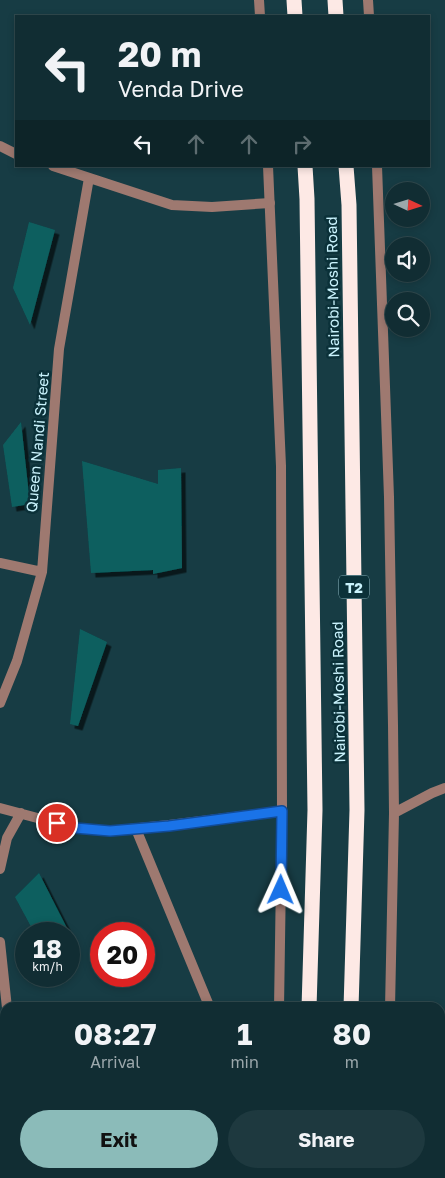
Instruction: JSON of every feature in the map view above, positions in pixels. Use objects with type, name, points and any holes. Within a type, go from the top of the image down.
[{"type":"highway","points":[[294,0],[295,15]]},
{"type":"highway","points":[[335,0],[336,15]]},
{"type":"highway","name":"Nairobi-Moshi Road","points":[[305,167],[315,810],[308,1002]]},
{"type":"highway","name":"Nairobi-Moshi Road","points":[[346,167],[357,810],[350,1002]]},
{"type":"street","points":[[259,0],[260,15]]},
{"type":"street","points":[[368,0],[369,15]]},
{"type":"street","points":[[0,146],[15,154]]},
{"type":"street","points":[[55,167],[172,205],[212,207],[270,203]]},
{"type":"street","points":[[268,167],[281,466],[282,811],[279,1002]]},
{"type":"street","points":[[377,167],[389,497],[394,813],[390,1002]]},
{"type":"street","name":"Queen Nandi Street","points":[[0,703],[17,661],[42,572],[59,349],[89,178]]},
{"type":"street","points":[[0,563],[42,572]]},
{"type":"street","points":[[394,813],[445,788]]},
{"type":"street","points":[[0,808],[75,828],[110,831],[282,811]]},
{"type":"street","points":[[0,869],[7,838],[21,813]]},
{"type":"street","points":[[136,828],[208,1002]]},
{"type":"street","points":[[0,942],[6,1002]]},
{"type":"building","points":[[29,222],[55,230],[30,325],[13,288]]},
{"type":"building","points":[[21,422],[30,504],[12,507],[3,445]]},
{"type":"building","points":[[82,461],[158,484],[158,470],[181,468],[182,568],[153,574],[153,570],[91,573]]},
{"type":"building","points":[[80,629],[107,642],[78,726],[70,724]]},
{"type":"building","points":[[39,873],[64,922],[29,922],[15,897]]},
{"type":"route","points":[[57,823],[75,828],[110,831],[169,826],[282,811],[281,890]]}]
